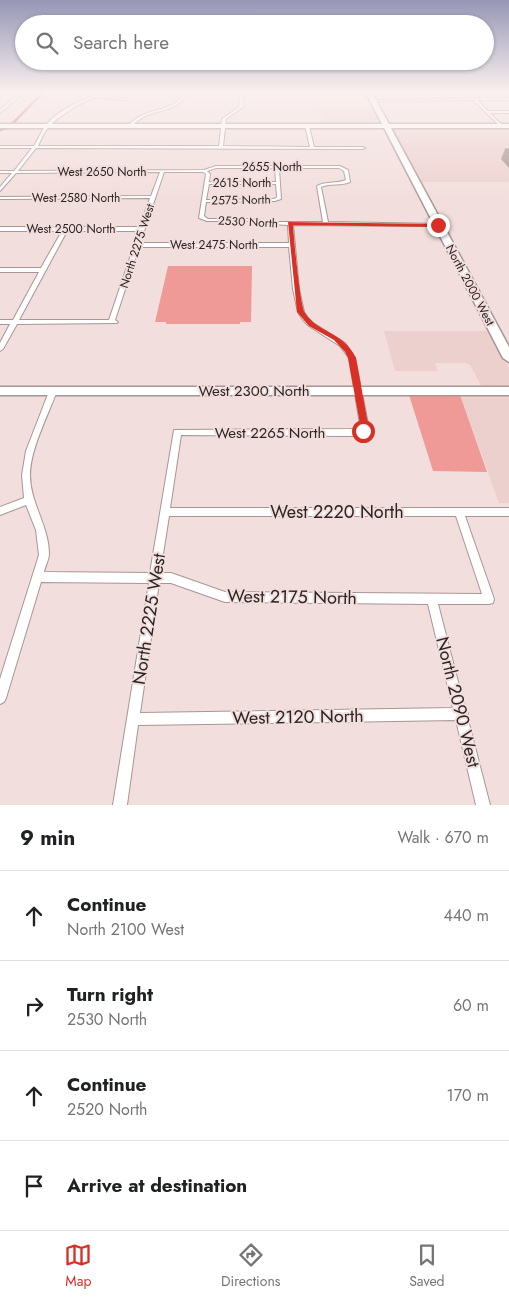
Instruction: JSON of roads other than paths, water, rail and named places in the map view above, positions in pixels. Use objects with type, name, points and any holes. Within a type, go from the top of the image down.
[{"type":"main road","name":"North 2000 West","points":[[387,129],[509,358]]},
{"type":"street","points":[[0,190],[35,148],[39,137],[46,129]]},
{"type":"street","points":[[220,148],[223,129]]},
{"type":"street","points":[[308,129],[312,148]]},
{"type":"street","points":[[0,147],[363,148]]},
{"type":"street","name":"2655 North","points":[[204,171],[216,167],[340,168],[346,170],[348,181],[344,184],[323,184],[319,186],[326,224]]},
{"type":"street","points":[[277,167],[278,183]]},
{"type":"street","points":[[204,171],[208,174],[204,200]]},
{"type":"street","name":"West 2650 North","points":[[0,172],[204,171]]},
{"type":"street","name":"North 2275 West","points":[[15,322],[114,322],[136,244],[162,172]]},
{"type":"street","name":"2615 North","points":[[206,183],[278,183]]},
{"type":"street","name":"2575 North","points":[[204,200],[274,200],[279,198],[278,183]]},
{"type":"street","name":"West 2580 North","points":[[0,198],[153,198]]},
{"type":"street","name":"2530 North","points":[[204,200],[201,217],[207,220],[254,220],[270,223],[438,225]]},
{"type":"street","points":[[290,223],[300,312],[311,324],[336,338],[348,350],[352,358],[358,391]]},
{"type":"street","name":"West 2500 North","points":[[0,229],[142,229]]},
{"type":"street","points":[[0,349],[65,229]]},
{"type":"street","name":"West 2475 North","points":[[136,244],[292,245]]},
{"type":"street","points":[[0,270],[43,270]]},
{"type":"street","points":[[0,322],[15,322]]},
{"type":"street","name":"West 2300 North","points":[[0,391],[509,391]]},
{"type":"street","points":[[0,698],[44,555],[41,530],[29,500],[26,476],[30,451],[53,391]]},
{"type":"street","name":"West 2265 North","points":[[177,432],[356,433],[363,431],[364,424],[358,391]]},
{"type":"street","name":"North 2225 West","points":[[120,805],[177,432]]},
{"type":"street","points":[[0,511],[29,500]]},
{"type":"street","name":"West 2220 North","points":[[165,512],[509,512]]},
{"type":"street","name":"West 2175 North","points":[[38,577],[171,578],[225,597],[489,599],[459,512]]},
{"type":"street","name":"North 2090 West","points":[[432,599],[483,805]]},
{"type":"street","name":"West 2120 North","points":[[134,719],[462,714]]},
{"type":"waterway","points":[[0,130],[6,129]]}]
